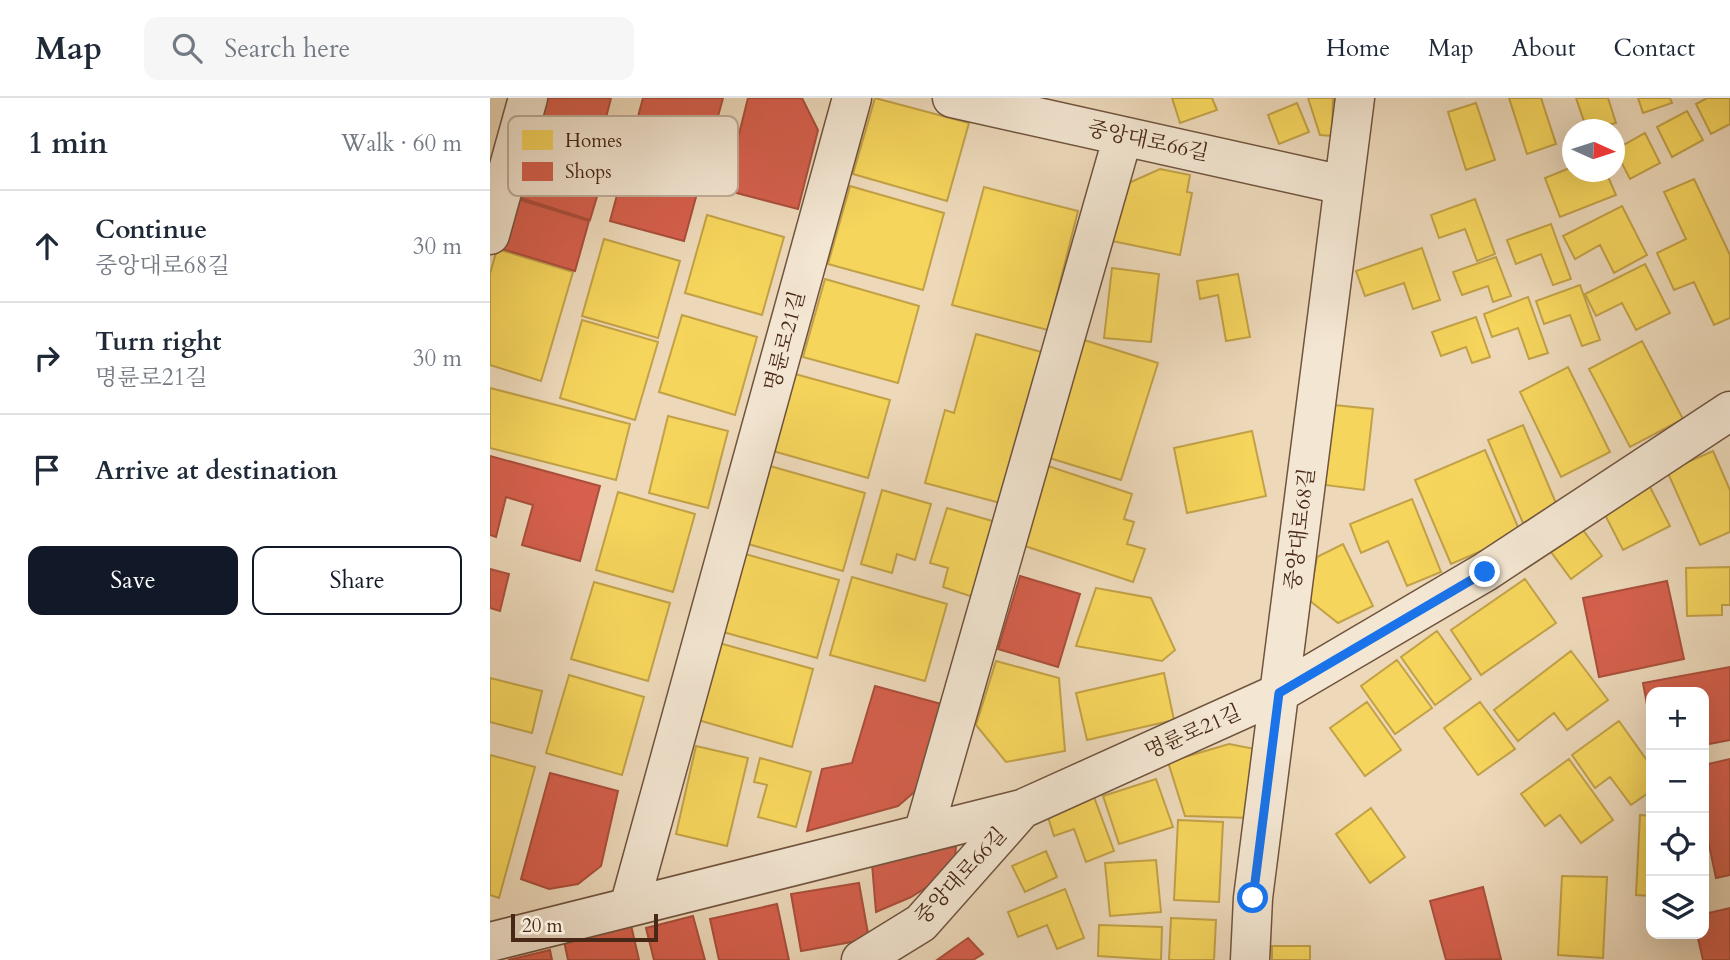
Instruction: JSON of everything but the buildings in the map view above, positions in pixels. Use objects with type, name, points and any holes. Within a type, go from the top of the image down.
[{"type":"street","points":[[523,116],[528,98]]},
{"type":"street","name":"명륜로21길","points":[[629,907],[852,98]]},
{"type":"street","name":"중앙대로66길","points":[[952,98],[1343,185]]},
{"type":"street","name":"중앙대로68길","points":[[1250,960],[1253,898],[1355,98]]},
{"type":"street","points":[[923,834],[1123,136]]},
{"type":"street","points":[[490,235],[508,170]]},
{"type":"street","name":"명륜로21길","points":[[490,942],[1022,809],[1279,693],[1485,572],[1730,411]]},
{"type":"street","name":"중앙대로66길","points":[[861,960],[921,923],[1022,809]]},
{"type":"route","points":[[1253,898],[1279,693],[1485,572]]}]
